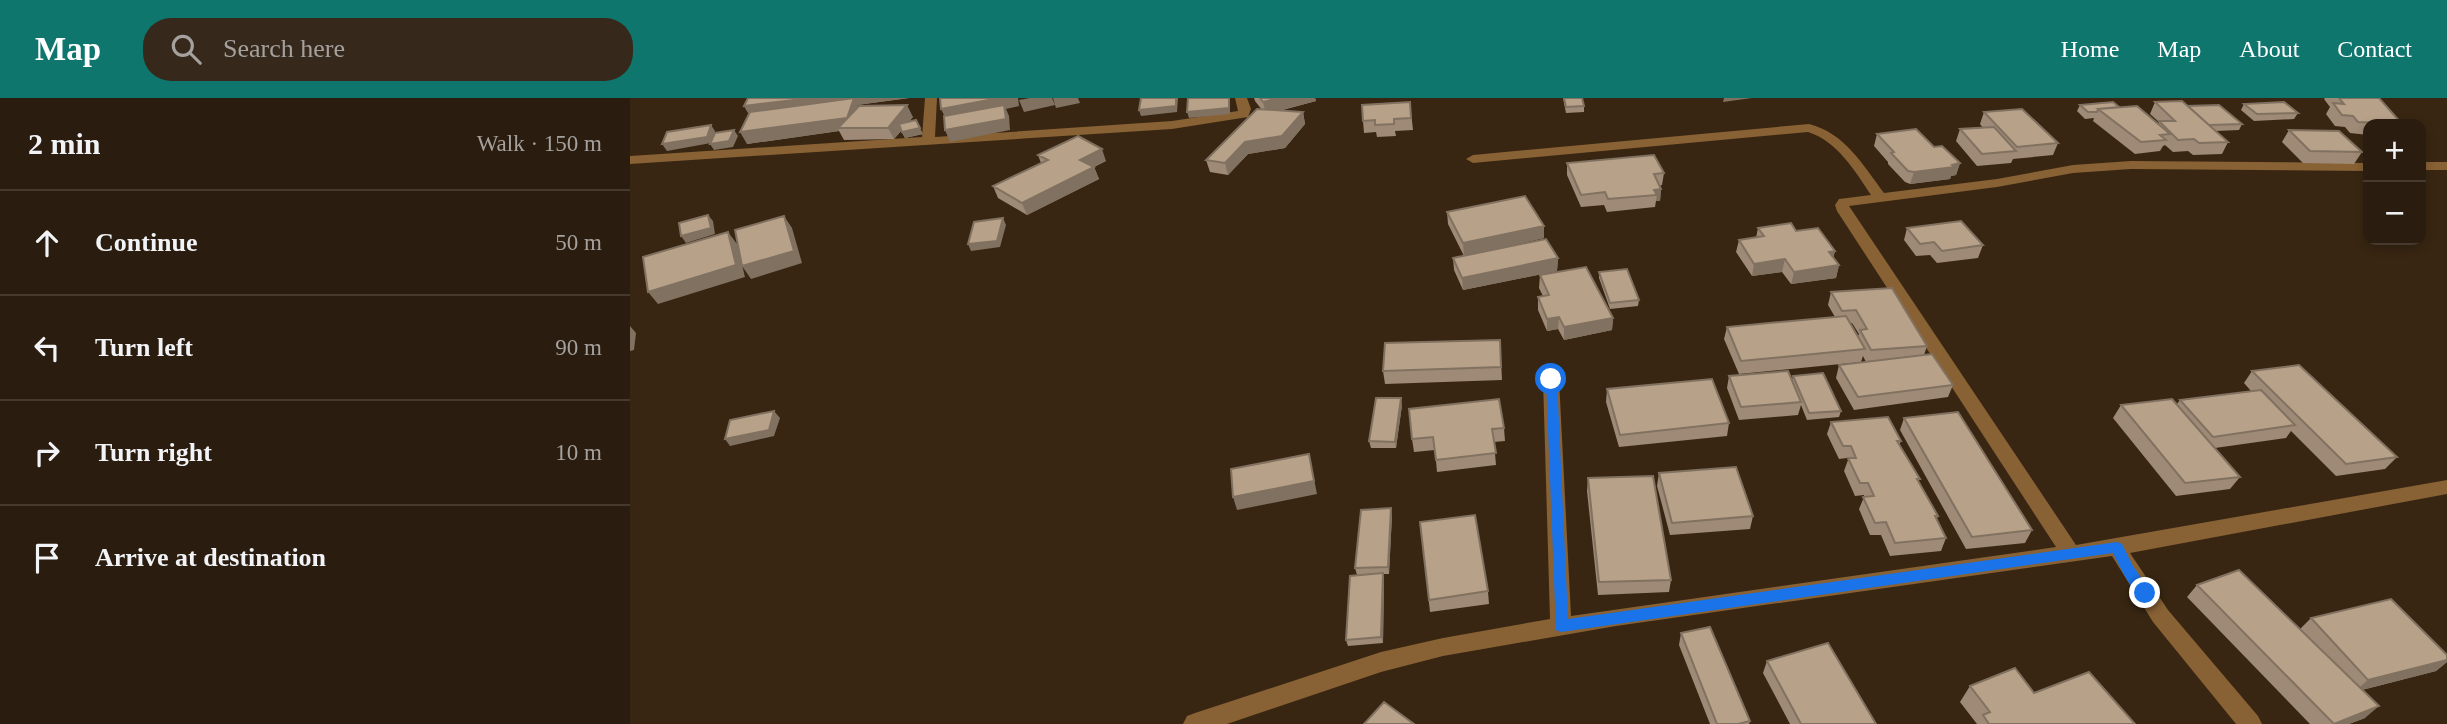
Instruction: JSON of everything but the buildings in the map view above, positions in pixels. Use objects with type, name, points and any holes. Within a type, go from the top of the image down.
[{"type":"street","points":[[928,139],[931,98]]},
{"type":"street","points":[[630,160],[1172,125],[1244,114],[1241,98]]},
{"type":"street","points":[[1473,159],[1809,128],[1819,129],[1833,138],[1881,199]]},
{"type":"street","points":[[2426,166],[2447,166]]},
{"type":"street","points":[[2071,553],[1842,205],[1849,200],[1881,199],[2096,167],[2363,167]]},
{"type":"street","points":[[1551,379],[1561,626]]},
{"type":"street","points":[[1195,724],[1381,662],[1443,647],[1561,626],[2117,547],[2447,488]]},
{"type":"street","points":[[2117,547],[2145,593],[2249,724]]},
{"type":"route","points":[[1551,379],[1561,626],[2117,547],[2145,593]]}]
